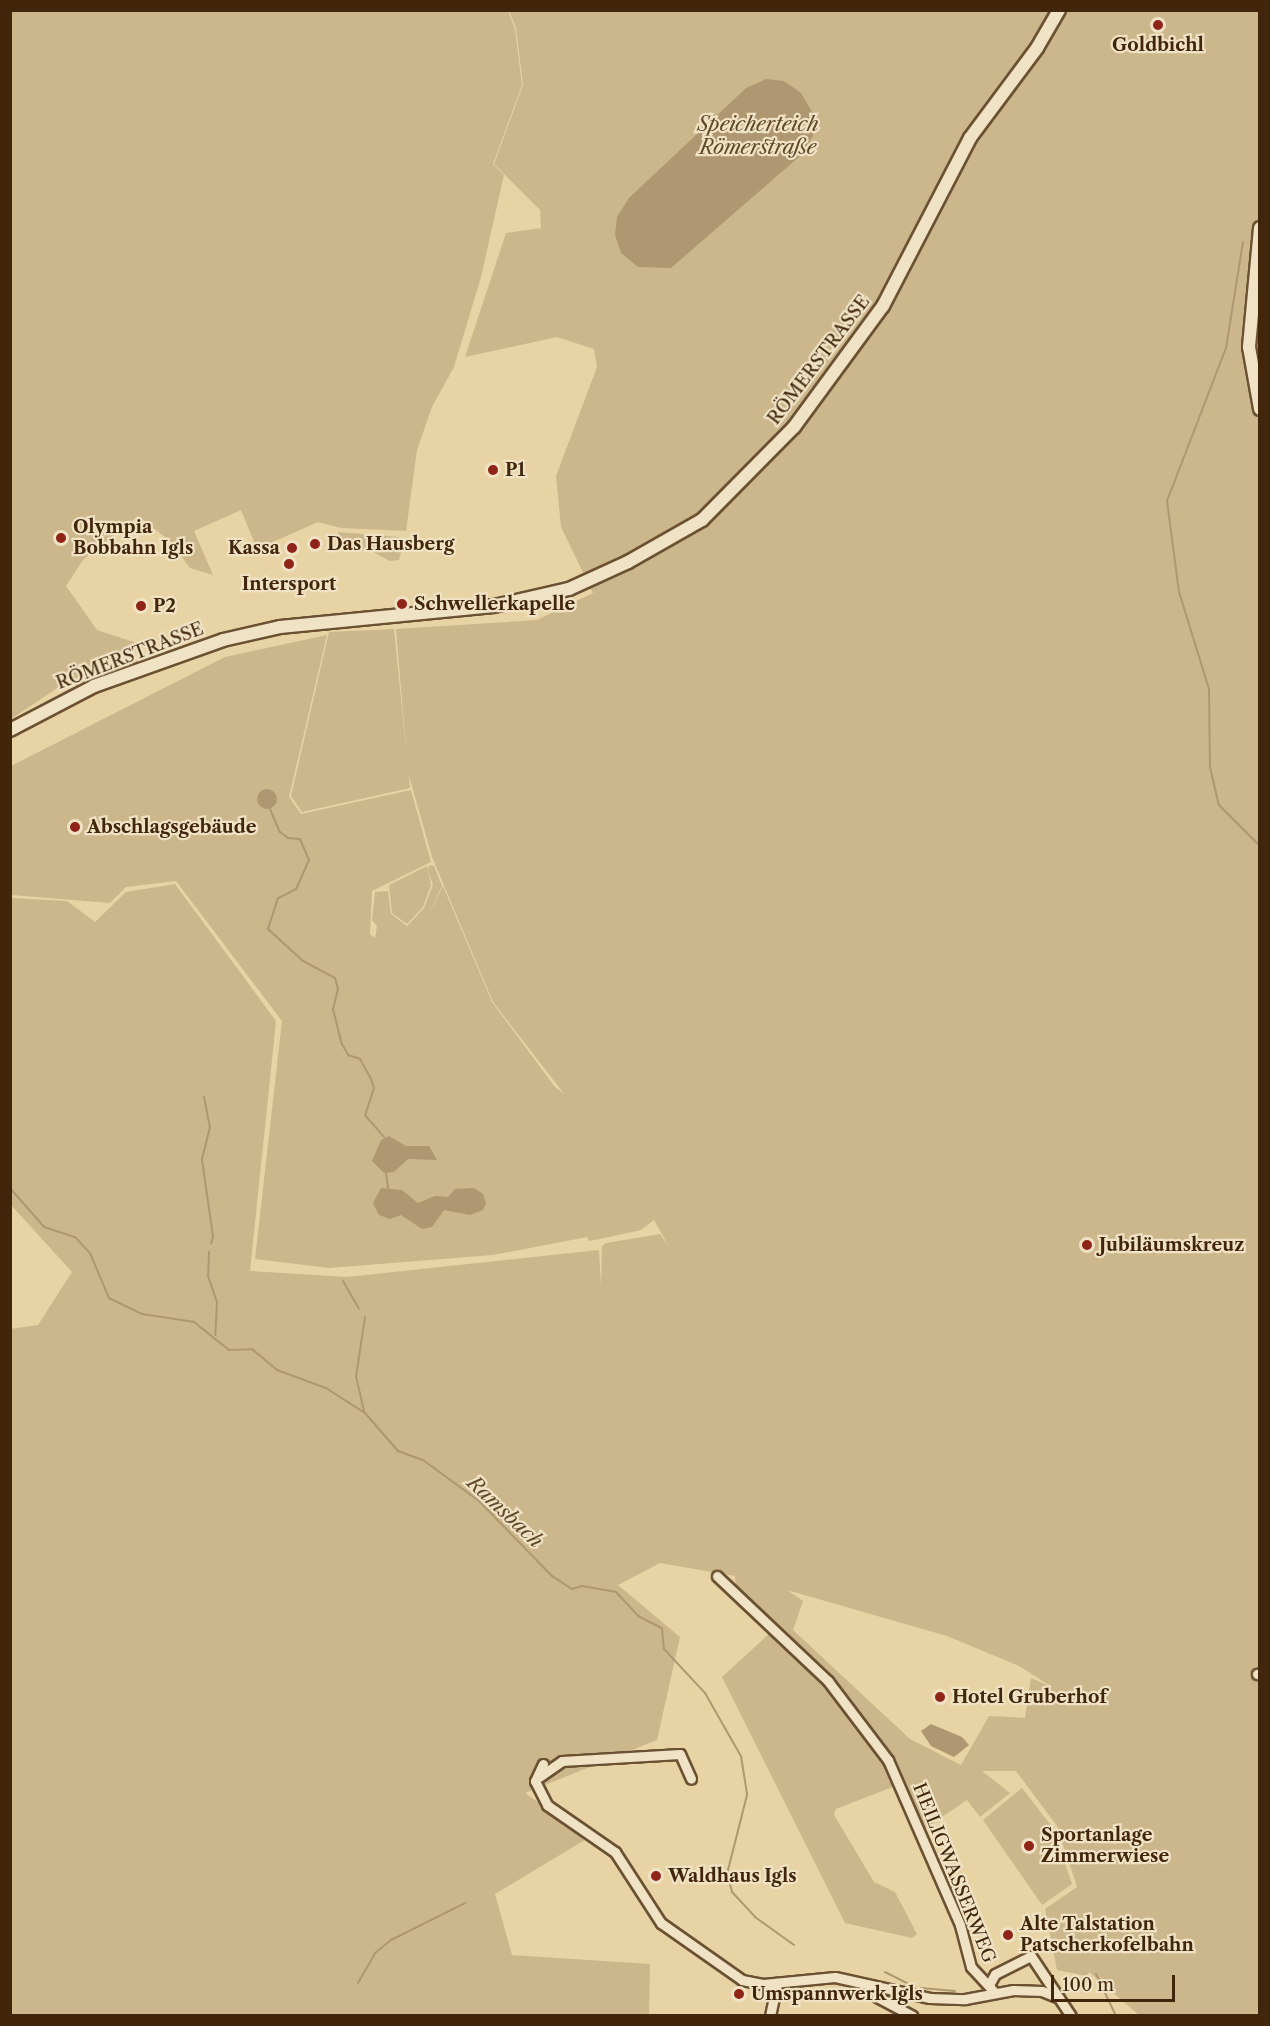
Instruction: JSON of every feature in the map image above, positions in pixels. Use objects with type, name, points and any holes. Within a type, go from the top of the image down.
[{"type":"main road","name":"RÖMERSTRASSE","points":[[10,730],[94,686],[223,640],[280,627],[494,606],[569,589],[628,562],[702,520],[794,427],[883,306],[970,138],[1037,48],[1059,10]]},
{"type":"main road","points":[[1260,228],[1249,339],[1250,372],[1260,409]]},
{"type":"street","name":"HEILIGWASSERWEG","points":[[717,1576],[828,1681],[888,1760],[960,1926],[971,1967],[990,1983],[995,1993]]},
{"type":"street","points":[[535,1781],[551,1765],[562,1761],[680,1754],[691,1779]]},
{"type":"street","points":[[535,1781],[543,1764]]},
{"type":"street","points":[[535,1781],[547,1805],[615,1851],[649,1908],[666,1927],[742,1980],[763,1984],[835,1977],[937,1999],[995,1993],[1042,1992],[1059,1998]]},
{"type":"street","points":[[990,1983],[995,1974],[1031,1956],[1071,2016]]},
{"type":"street","points":[[770,2016],[777,1983]]},
{"type":"street","points":[[874,1986],[877,1997],[912,2016]]},
{"type":"shaded area","points":[[10,11],[508,11],[515,29],[522,85],[493,164],[504,175],[481,277],[454,367],[432,407],[417,450],[406,531],[341,528],[318,522],[257,549],[241,510],[194,531],[213,575],[190,568],[169,540],[138,516],[83,560],[66,586],[97,630],[146,646],[65,683],[11,719]]},
{"type":"shaded area","points":[[509,11],[1259,11],[1259,2015],[1139,2015],[1089,1972],[1087,1976],[1057,1970],[1045,1909],[1077,1887],[1057,1826],[1016,1771],[982,1771],[1010,1793],[980,1817],[967,1800],[926,1828],[895,1762],[845,1697],[736,1588],[735,1576],[660,1563],[618,1585],[680,1637],[657,1740],[525,1793],[588,1838],[495,1894],[512,1955],[650,1964],[649,2015],[11,2015],[10,1329],[38,1325],[72,1272],[11,1205],[11,898],[67,901],[95,922],[126,892],[175,884],[276,1021],[250,1271],[347,1277],[599,1250],[601,1286],[602,1246],[606,1243],[660,1234],[669,1247],[654,1220],[641,1230],[600,1239],[589,1241],[587,1237],[493,1255],[329,1268],[255,1259],[282,1021],[176,881],[126,887],[110,903],[11,895],[11,766],[225,657],[327,635],[289,797],[301,814],[411,790],[431,862],[372,891],[370,934],[375,938],[377,926],[372,920],[375,892],[388,891],[391,914],[407,926],[424,908],[433,885],[428,871],[429,865],[434,866],[442,886],[427,918],[443,886],[492,1002],[555,1087],[565,1095],[493,1002],[432,857],[408,772],[396,629],[537,620],[593,593],[561,527],[556,476],[597,367],[594,349],[557,337],[465,357],[506,233],[541,228],[540,210],[494,164],[523,85],[516,28]],"holes":[[[787,1590],[947,1636],[1019,1666],[1052,1687],[1031,1678],[1025,1718],[989,1716],[961,1765],[910,1739],[793,1630],[803,1601]]]},
{"type":"shaded area","points":[[338,532],[399,537],[404,541],[399,560],[390,561],[369,550],[343,545]]},
{"type":"shaded area","points":[[394,629],[410,788],[302,812],[291,796],[329,632]]},
{"type":"shaded area","points":[[427,866],[431,885],[423,907],[407,924],[392,913],[389,885]]},
{"type":"shaded area","points":[[771,1632],[812,1668],[858,1722],[890,1770],[895,1786],[836,1809],[834,1815],[874,1882],[895,1892],[917,1934],[912,1938],[845,1923],[722,1677]]},
{"type":"shaded area","name":"Sportanlage Zimmerwiese","points":[[1022,1788],[1053,1828],[1072,1884],[1042,1905],[983,1820]]},
{"type":"water","name":"Speicherteich Römerstraße","points":[[766,79],[784,81],[801,93],[812,112],[813,136],[800,156],[671,268],[638,267],[621,253],[615,235],[617,217],[629,198],[746,88]]},
{"type":"water","points":[[267,789],[274,792],[277,799],[274,806],[267,809],[260,806],[257,799],[260,792]]},
{"type":"water","points":[[389,1136],[406,1146],[429,1146],[437,1160],[408,1159],[394,1172],[384,1173],[372,1161],[381,1140]]},
{"type":"water","points":[[381,1188],[402,1190],[418,1203],[435,1196],[448,1197],[455,1189],[474,1188],[483,1194],[486,1203],[483,1210],[470,1215],[444,1210],[432,1227],[422,1229],[401,1215],[390,1219],[379,1215],[373,1203]]},
{"type":"water","points":[[931,1724],[962,1737],[969,1745],[954,1757],[931,1746],[921,1731]]},
{"type":"waterway","points":[[1243,242],[1226,348],[1167,501],[1179,592],[1209,689],[1210,767],[1219,805],[1260,846]]},
{"type":"waterway","points":[[270,809],[280,832],[288,838],[300,839],[309,860],[296,889],[278,898],[268,929],[303,961],[335,978],[338,989],[333,1009],[342,1044],[348,1055],[360,1059],[371,1079],[374,1088],[365,1115],[384,1137]]},
{"type":"waterway","points":[[204,1097],[210,1127],[202,1160],[213,1236],[211,1244]]},
{"type":"waterway","points":[[386,1173],[388,1188]]},
{"type":"waterway","name":"Ramsbach","points":[[10,1188],[44,1227],[75,1237],[90,1253],[109,1298],[142,1314],[194,1322],[229,1350],[252,1349],[277,1370],[326,1388],[365,1413],[398,1451],[423,1460],[479,1501],[552,1576],[572,1589],[582,1586],[616,1592],[638,1616],[662,1628],[664,1649],[705,1693],[741,1756],[747,1795],[727,1874],[732,1892],[755,1917],[794,1945]]},
{"type":"waterway","points":[[209,1252],[208,1276],[217,1302],[215,1335]]},
{"type":"waterway","points":[[343,1281],[359,1309]]},
{"type":"waterway","points":[[364,1411],[356,1377],[365,1317]]},
{"type":"waterway","points":[[358,1983],[375,1953],[391,1940],[465,1903]]},
{"type":"waterway","name":"Ramsbach","points":[[885,1972],[914,1987]]},
{"type":"waterway","name":"Ramsbach","points":[[1096,1974],[1116,2016]]},
{"type":"waterway","name":"Ramsbach","points":[[921,1988],[955,1991]]},
{"type":"place","name":"Goldbichl","points":[[1158,25]]},
{"type":"place","name":"P1","points":[[493,470]]},
{"type":"place","name":"Olympia Bobbahn Igls","points":[[61,538]]},
{"type":"place","name":"Das Hausberg","points":[[315,544]]},
{"type":"place","name":"Kassa","points":[[292,548]]},
{"type":"place","name":"Intersport","points":[[289,564]]},
{"type":"place","name":"Schwellerkapelle","points":[[402,604]]},
{"type":"place","name":"P2","points":[[141,606]]},
{"type":"place","name":"Abschlagsgebäude","points":[[75,827]]},
{"type":"place","name":"Jubiläumskreuz","points":[[1087,1245]]},
{"type":"place","name":"Hotel Gruberhof","points":[[940,1697]]},
{"type":"place","name":"Sportanlage Zimmerwiese","points":[[1029,1846]]},
{"type":"place","name":"Waldhaus Igls","points":[[656,1876]]},
{"type":"place","name":"Alte Talstation Patscherkofelbahn","points":[[1008,1935]]},
{"type":"place","name":"Umspannwerk Igls","points":[[739,1994]]}]
